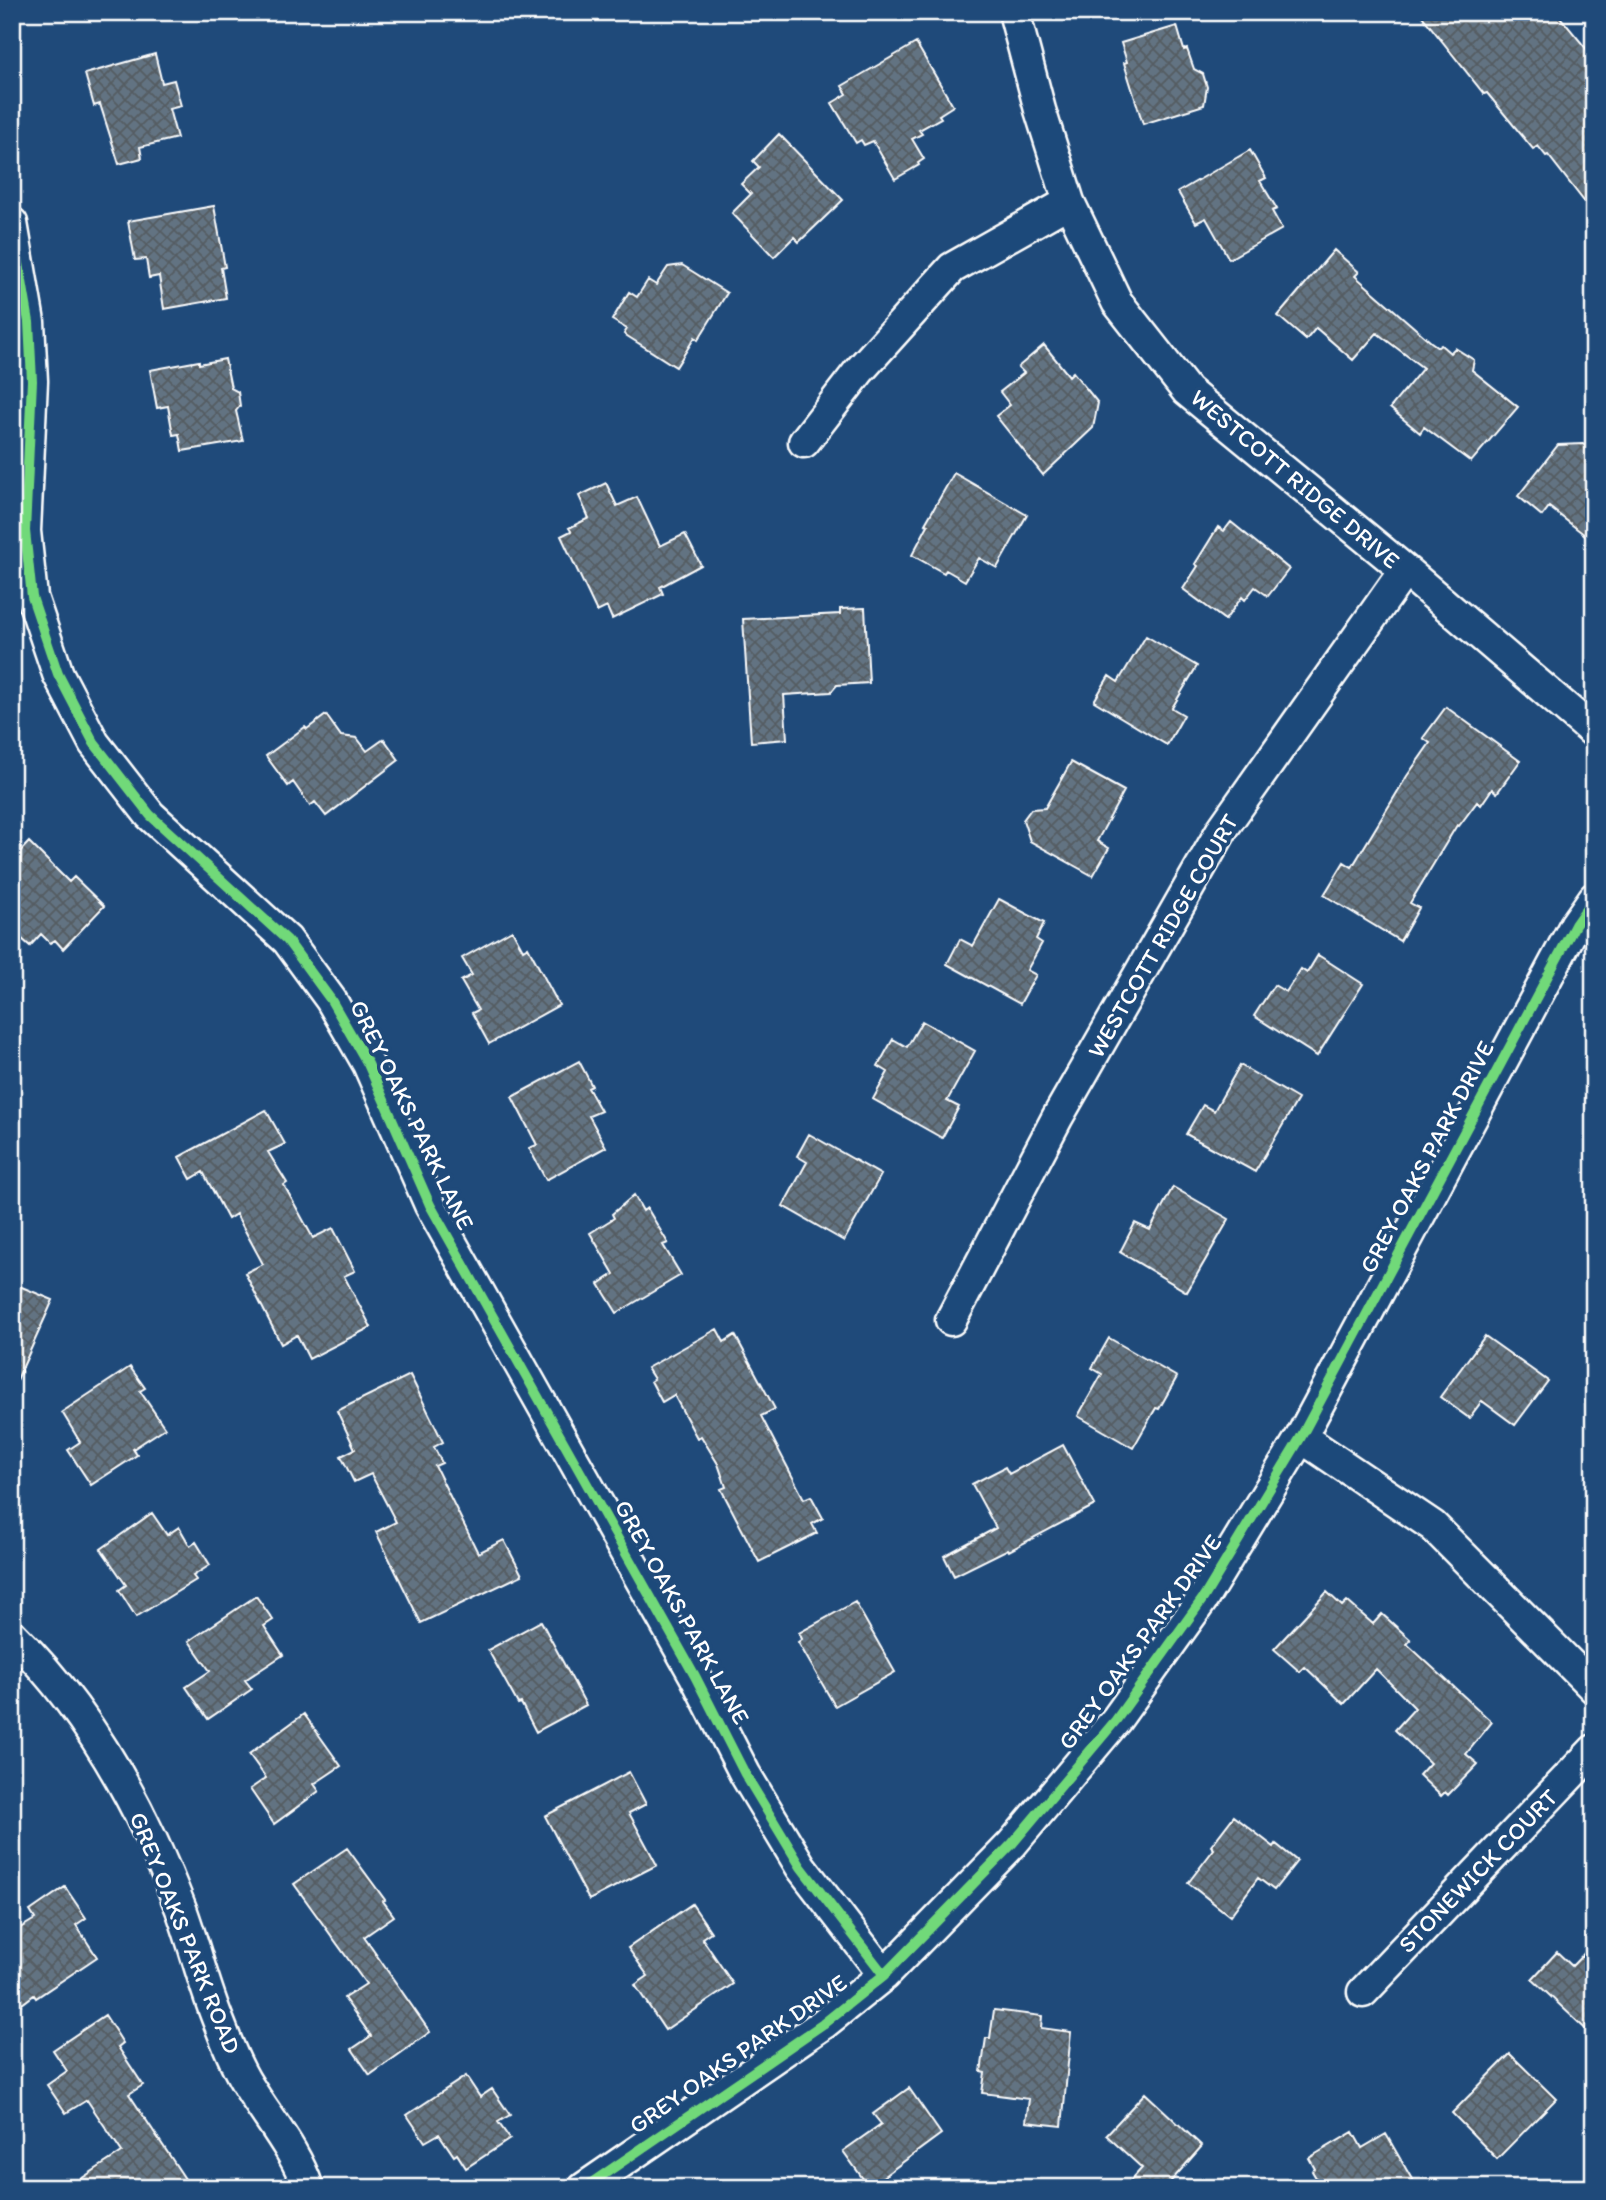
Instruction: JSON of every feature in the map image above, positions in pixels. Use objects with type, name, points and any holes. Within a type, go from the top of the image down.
[{"type":"street","name":"WESTCOTT RIDGE DRIVE","points":[[1014,12],[1040,110],[1069,202],[1117,302],[1187,391],[1405,570],[1594,732]]},
{"type":"street","points":[[804,442],[859,371],[952,268],[1069,202]]},
{"type":"street","name":"GREY OAKS PARK LANE","points":[[12,223],[21,261],[30,334],[32,382],[27,456],[26,544],[32,597],[58,674],[94,743],[150,815],[287,940],[331,1000],[368,1064],[430,1205],[695,1676],[746,1774],[801,1867],[884,1975]]},
{"type":"street","name":"WESTCOTT RIDGE COURT","points":[[951,1320],[1057,1118],[1223,828],[1405,570]]},
{"type":"street","name":"GREY OAKS PARK DRIVE","points":[[584,2188],[823,2024],[884,1975],[1012,1844],[1116,1720],[1204,1597],[1301,1437],[1575,925],[1594,898]]},
{"type":"street","points":[[1301,1437],[1433,1526],[1594,1688]]},
{"type":"street","name":"GREY OAKS PARK ROAD","points":[[12,1635],[66,1696],[119,1777],[158,1853],[200,1962],[219,2024],[247,2084],[305,2178],[330,2188]]},
{"type":"street","name":"STONEWICK COURT","points":[[1363,1992],[1594,1750]]},
{"type":"building","points":[[1419,12],[1556,12],[1594,58],[1594,214],[1548,155],[1538,146],[1533,149],[1487,93],[1484,94]]},
{"type":"building","points":[[1177,26],[1184,50],[1187,49],[1194,69],[1203,74],[1207,87],[1204,105],[1143,124],[1124,63],[1127,62],[1121,43]]},
{"type":"building","points":[[916,43],[953,106],[939,115],[941,118],[919,130],[922,134],[912,139],[924,159],[919,165],[895,179],[873,141],[864,145],[861,140],[856,143],[832,103],[847,94],[842,86]]},
{"type":"building","points":[[155,54],[162,83],[174,80],[181,106],[169,109],[177,138],[140,147],[142,158],[119,164],[100,104],[94,106],[85,74]]},
{"type":"building","points":[[779,134],[843,200],[799,242],[794,237],[774,257],[732,213],[751,194],[741,184],[759,167],[753,161]]},
{"type":"building","points":[[1250,150],[1266,178],[1260,181],[1277,209],[1272,211],[1282,229],[1229,259],[1206,218],[1196,223],[1178,192]]},
{"type":"building","points":[[214,206],[225,267],[221,268],[226,298],[164,309],[159,276],[149,278],[146,259],[135,260],[128,221]]},
{"type":"building","points":[[1334,250],[1359,272],[1355,276],[1431,342],[1438,347],[1441,345],[1450,353],[1455,348],[1474,360],[1472,370],[1518,407],[1471,462],[1424,427],[1420,433],[1390,408],[1423,368],[1377,333],[1353,360],[1316,328],[1306,340],[1278,316]]},
{"type":"building","points":[[682,265],[727,293],[698,340],[695,337],[676,367],[624,334],[627,329],[612,320],[629,292],[637,297],[648,280],[656,285],[668,267]]},
{"type":"building","points":[[1044,345],[1069,376],[1073,372],[1098,403],[1093,428],[1043,475],[996,416],[1010,405],[1000,392],[1024,373],[1018,367]]},
{"type":"building","points":[[225,359],[231,388],[238,392],[240,406],[236,411],[243,441],[182,451],[179,434],[173,435],[168,406],[157,408],[150,370]]},
{"type":"building","points":[[1583,444],[1594,453],[1594,542],[1549,507],[1542,516],[1518,496],[1558,445]]},
{"type":"building","points":[[954,473],[1027,515],[997,568],[979,558],[965,581],[912,555],[928,525],[925,524]]},
{"type":"building","points":[[606,483],[617,506],[637,497],[660,546],[685,534],[701,565],[660,587],[663,594],[612,619],[607,607],[597,612],[561,536],[571,531],[569,528],[589,518],[579,496]]},
{"type":"building","points":[[1231,522],[1289,569],[1268,596],[1255,587],[1245,600],[1242,597],[1225,620],[1183,589],[1218,527],[1224,531]]},
{"type":"building","points":[[865,608],[869,683],[837,685],[831,692],[784,695],[787,739],[751,742],[743,619],[840,614],[840,609]]},
{"type":"building","points":[[1146,636],[1197,666],[1172,708],[1184,715],[1167,745],[1094,701],[1109,676],[1118,682]]},
{"type":"building","points":[[1446,707],[1520,761],[1497,793],[1492,789],[1481,805],[1477,802],[1459,826],[1457,825],[1410,903],[1419,908],[1400,941],[1324,895],[1344,862],[1352,867],[1430,743],[1423,738]]},
{"type":"building","points":[[326,715],[341,736],[357,738],[367,751],[384,739],[399,760],[326,816],[315,802],[310,806],[293,782],[288,786],[266,756]]},
{"type":"building","points":[[1071,762],[1124,791],[1097,841],[1109,848],[1093,876],[1030,841],[1023,820],[1031,809],[1045,808]]},
{"type":"building","points":[[29,842],[69,882],[74,877],[104,906],[63,949],[55,940],[50,943],[41,934],[30,946],[12,930],[12,860]]},
{"type":"building","points":[[999,899],[1044,923],[1036,939],[1042,943],[1027,970],[1036,975],[1020,1004],[947,964],[960,939],[973,946]]},
{"type":"building","points":[[512,930],[523,950],[528,947],[559,1005],[489,1044],[472,1013],[478,1010],[461,981],[472,975],[462,958]]},
{"type":"building","points":[[1318,955],[1363,984],[1317,1056],[1254,1016],[1274,985],[1286,992],[1301,969],[1307,973]]},
{"type":"building","points":[[922,1021],[975,1051],[947,1101],[959,1107],[942,1138],[873,1099],[888,1072],[878,1066],[893,1039],[907,1047]]},
{"type":"building","points":[[579,1061],[592,1086],[588,1088],[601,1111],[589,1116],[606,1147],[546,1180],[529,1148],[537,1145],[512,1097]]},
{"type":"building","points":[[1240,1065],[1298,1099],[1255,1172],[1186,1134],[1203,1105],[1214,1111]]},
{"type":"building","points":[[266,1110],[285,1144],[268,1152],[287,1183],[284,1185],[313,1238],[333,1228],[355,1271],[344,1276],[371,1327],[309,1359],[297,1335],[281,1344],[245,1273],[263,1264],[236,1214],[228,1219],[203,1172],[191,1179],[179,1157]]},
{"type":"building","points":[[809,1134],[881,1175],[844,1241],[783,1206],[807,1162],[797,1156]]},
{"type":"building","points":[[1173,1187],[1229,1219],[1187,1292],[1120,1252],[1135,1223],[1150,1230]]},
{"type":"building","points":[[634,1195],[643,1211],[647,1208],[668,1243],[663,1245],[681,1275],[617,1313],[599,1284],[614,1274],[590,1233],[614,1218],[612,1214]]},
{"type":"building","points":[[12,1283],[53,1300],[12,1391]]},
{"type":"building","points":[[717,1329],[724,1342],[735,1335],[775,1409],[761,1416],[804,1499],[811,1496],[823,1518],[812,1524],[817,1533],[759,1562],[721,1489],[726,1487],[718,1464],[701,1436],[697,1438],[674,1395],[662,1402],[647,1368]]},
{"type":"building","points":[[1485,1336],[1548,1381],[1515,1425],[1482,1401],[1469,1418],[1440,1397]]},
{"type":"building","points":[[1109,1338],[1177,1377],[1133,1448],[1078,1416],[1102,1374],[1092,1368]]},
{"type":"building","points":[[130,1367],[145,1388],[140,1391],[165,1428],[133,1449],[137,1455],[91,1485],[68,1450],[80,1442],[62,1412]]},
{"type":"building","points":[[410,1375],[443,1442],[434,1447],[442,1463],[435,1466],[478,1553],[504,1540],[522,1575],[421,1623],[376,1532],[396,1522],[371,1474],[354,1482],[341,1456],[355,1449],[337,1411]]},
{"type":"building","points":[[1063,1445],[1095,1505],[1009,1551],[1008,1549],[954,1576],[944,1556],[996,1528],[972,1484],[1005,1467],[1009,1474]]},
{"type":"building","points":[[152,1513],[167,1535],[179,1527],[190,1546],[196,1542],[210,1565],[193,1576],[196,1580],[136,1617],[119,1590],[126,1585],[101,1549]]},
{"type":"building","points":[[1327,1592],[1342,1606],[1347,1601],[1373,1624],[1382,1614],[1411,1640],[1407,1644],[1492,1722],[1466,1754],[1478,1764],[1448,1795],[1445,1792],[1441,1796],[1419,1775],[1430,1763],[1395,1730],[1415,1708],[1376,1669],[1344,1704],[1305,1667],[1300,1672],[1274,1649]]},
{"type":"building","points":[[256,1596],[273,1620],[264,1626],[283,1655],[245,1680],[252,1689],[208,1719],[186,1687],[210,1671],[189,1641]]},
{"type":"building","points":[[855,1602],[895,1672],[835,1706],[798,1642],[802,1639],[799,1633]]},
{"type":"building","points":[[541,1621],[586,1705],[536,1732],[488,1650]]},
{"type":"building","points":[[304,1714],[341,1766],[314,1784],[319,1791],[274,1824],[250,1789],[266,1778],[249,1754]]},
{"type":"building","points":[[629,1772],[646,1804],[629,1813],[657,1865],[589,1900],[545,1816]]},
{"type":"building","points":[[1234,1816],[1297,1861],[1274,1890],[1258,1878],[1230,1916],[1188,1883],[1214,1849],[1211,1846]]},
{"type":"building","points":[[347,1848],[394,1916],[364,1937],[430,2032],[370,2075],[352,2049],[371,2036],[344,1998],[366,1984],[294,1884]]},
{"type":"building","points":[[65,1887],[86,1918],[76,1925],[97,1957],[36,1998],[34,1995],[22,2004],[12,1990],[12,1933],[35,1919],[30,1911]]},
{"type":"building","points":[[692,1904],[711,1932],[702,1938],[733,1984],[665,2030],[635,1985],[648,1976],[628,1948]]},
{"type":"building","points":[[1594,1943],[1594,2037],[1532,1979],[1557,1952],[1572,1966]]},
{"type":"building","points":[[994,2010],[1042,2016],[1041,2028],[1071,2032],[1062,2126],[1026,2122],[1029,2099],[982,2093],[985,2073],[981,2072]]},
{"type":"building","points":[[105,2015],[123,2043],[118,2047],[143,2085],[129,2094],[191,2188],[67,2188],[122,2152],[87,2100],[66,2113],[47,2085],[67,2071],[53,2050]]},
{"type":"building","points":[[1510,2054],[1556,2099],[1497,2159],[1452,2113]]},
{"type":"building","points":[[466,2076],[480,2097],[492,2089],[510,2115],[498,2122],[510,2139],[466,2168],[439,2134],[425,2142],[407,2115]]},
{"type":"building","points":[[909,2088],[941,2134],[869,2187],[843,2151],[881,2124],[873,2114]]},
{"type":"building","points":[[1145,2093],[1202,2146],[1165,2188],[1124,2188],[1142,2168],[1106,2135]]},
{"type":"building","points":[[1353,2132],[1362,2148],[1386,2134],[1417,2188],[1322,2188],[1312,2171],[1315,2169],[1309,2158]]},
{"type":"cycle path","points":[[12,223],[29,322],[32,381],[25,531],[32,597],[58,674],[94,743],[150,815],[287,940],[331,1000],[368,1064],[430,1205],[695,1676],[745,1774],[801,1867],[884,1975]]},
{"type":"cycle path","points":[[584,2188],[823,2024],[884,1975],[1012,1844],[1116,1720],[1204,1597],[1301,1437],[1575,925],[1594,898]]}]
